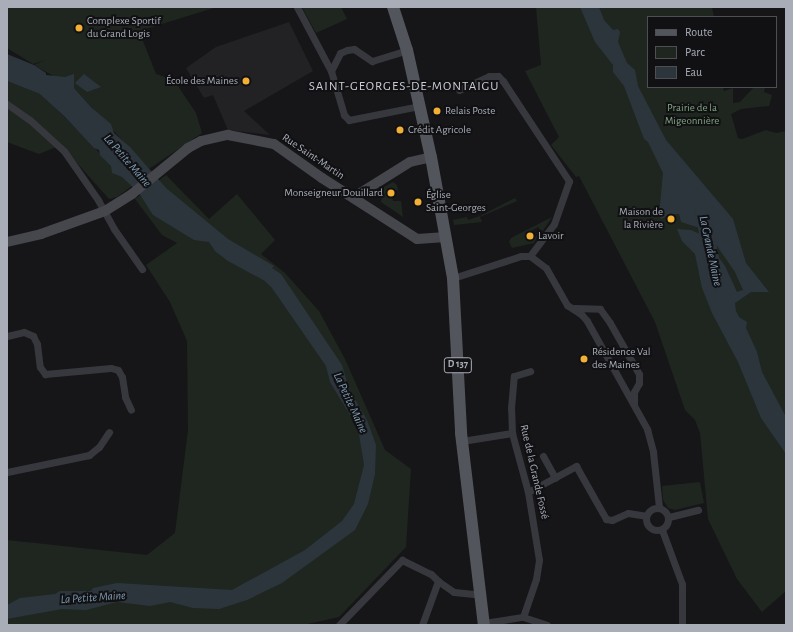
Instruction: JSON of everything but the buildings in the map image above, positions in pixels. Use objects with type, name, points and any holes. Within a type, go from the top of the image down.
[{"type":"main road","name":"D 137","points":[[393,7],[407,50],[431,157],[453,278],[462,441],[484,624]]},
{"type":"main road","name":"Rue Saint-Martin","points":[[105,211],[132,194],[162,169],[201,141],[228,135],[244,136],[274,144],[322,178],[418,239],[446,237]]},
{"type":"main road","points":[[354,197],[410,162],[431,157]]},
{"type":"main road","points":[[7,242],[41,234],[105,211]]},
{"type":"street","points":[[297,7],[331,71],[344,115],[349,120],[419,106]]},
{"type":"street","points":[[331,71],[338,57],[347,50],[354,50],[372,61],[407,50]]},
{"type":"street","points":[[459,90],[489,76],[498,76],[503,81],[569,181],[554,224],[530,256]]},
{"type":"street","points":[[7,104],[48,136],[76,168],[105,211],[114,230],[142,268]]},
{"type":"street","points":[[453,278],[511,258],[530,256],[546,268],[567,306],[584,316],[634,404],[650,438],[659,507]]},
{"type":"street","points":[[567,306],[580,310],[594,307],[604,312],[639,374],[638,383],[634,392],[634,404]]},
{"type":"street","points":[[7,336],[24,332],[33,336],[37,344],[40,367],[44,374],[51,375],[111,368],[118,370],[122,377],[125,397],[132,410]]},
{"type":"street","name":"Rue de la Grande Fossé","points":[[523,617],[536,579],[539,560],[528,492],[512,433],[511,408],[514,376],[530,371]]},
{"type":"street","points":[[7,472],[89,455],[99,447],[109,432]]},
{"type":"street","points":[[462,441],[512,433]]},
{"type":"street","points":[[543,456],[556,478]]},
{"type":"street","points":[[528,492],[576,466],[606,519],[612,520],[628,512],[646,516]]},
{"type":"street","points":[[659,507],[667,512],[669,522],[662,530],[649,528],[646,516],[651,509],[659,507]]},
{"type":"street","points":[[669,517],[698,510]]},
{"type":"street","points":[[662,530],[682,584],[682,625]]},
{"type":"street","points":[[339,625],[402,560],[431,574],[454,592],[481,595]]},
{"type":"street","points":[[422,625],[438,581]]},
{"type":"street","points":[[484,624],[523,617],[547,625]]},
{"type":"shaded area","name":"École des Maines","points":[[289,22],[313,71],[244,111],[270,135],[228,130],[213,95],[204,98],[186,68],[216,47]]},
{"type":"green space","points":[[7,7],[217,7],[139,31],[156,74],[174,80],[196,113],[202,133],[149,169],[73,87],[34,65],[45,60],[33,64],[7,48]]},
{"type":"green space","points":[[302,7],[341,7],[347,19],[316,33]]},
{"type":"green space","name":"Prairie de la Migeonnière","points":[[536,7],[712,7],[714,16],[647,16],[647,88],[723,88],[724,91],[733,88],[733,103],[740,102],[753,88],[765,88],[764,92],[772,95],[769,106],[741,109],[731,114],[738,138],[742,139],[766,130],[776,133],[786,131],[786,591],[762,612],[737,579],[708,519],[700,433],[695,420],[685,410],[655,322],[579,176],[576,177],[551,145],[559,137],[525,71],[541,65]]},
{"type":"green space","points":[[7,81],[43,95],[132,186],[117,197],[109,199],[61,145],[39,154],[7,142]]},
{"type":"green space","points":[[166,175],[209,219],[237,194],[275,240],[261,254],[285,273],[319,311],[345,359],[385,450],[411,469],[406,547],[339,617],[303,625],[7,625],[7,540],[147,555],[175,533],[188,430],[187,341],[170,302],[146,265],[177,243],[162,235],[135,199]]},
{"type":"green space","points":[[393,182],[397,185],[398,190],[391,191],[393,201],[401,201],[403,217],[381,202],[382,196],[377,191]]},
{"type":"green space","points":[[515,198],[517,201],[480,217],[482,222],[454,225],[453,220],[467,217],[468,220],[480,216]]},
{"type":"green space","points":[[552,217],[542,232],[538,227],[525,234],[528,241],[538,235],[534,243],[512,248],[509,242],[511,238]]},
{"type":"green space","points":[[700,482],[704,503],[675,510],[668,508],[663,500],[662,486]]},
{"type":"water","points":[[580,7],[599,7],[604,20],[613,30],[618,29],[620,32],[618,42],[627,63],[635,70],[638,86],[666,140],[733,219],[746,263],[769,292],[751,292],[735,303],[736,311],[739,317],[747,322],[746,328],[757,352],[762,372],[786,417],[786,454],[761,418],[738,362],[712,313],[702,288],[695,254],[682,241],[677,229],[691,230],[702,235],[725,266],[737,292],[743,290],[735,272],[706,230],[681,222],[679,214],[669,214],[662,219],[659,216],[663,173],[648,142],[644,139],[624,86],[613,72],[613,65],[595,42]]},
{"type":"water","name":"La Petite Maine","points":[[7,54],[34,65],[46,73],[46,75],[65,77],[74,74],[74,88],[92,108],[111,124],[114,133],[130,147],[166,188],[228,239],[274,266],[272,268],[281,274],[342,365],[349,389],[367,420],[376,445],[375,474],[368,504],[355,530],[282,583],[247,600],[219,609],[193,608],[170,602],[150,606],[117,602],[86,610],[62,609],[7,619],[7,605],[20,598],[55,594],[60,591],[91,591],[93,588],[117,583],[232,590],[305,550],[342,521],[354,504],[364,465],[358,428],[330,382],[326,366],[272,288],[265,281],[228,261],[215,251],[209,242],[194,240],[153,215],[139,193],[122,177],[112,173],[111,166],[100,155],[99,150],[94,148],[64,116],[40,94],[7,81]]},
{"type":"water","points":[[84,74],[101,87],[87,92],[75,83]]},
{"type":"waterway","name":"La Grande Maine","points":[[702,211],[712,263]]},
{"type":"place","name":"Complexe Sportif du Grand Logis","points":[[79,28]]},
{"type":"place","name":"École des Maines","points":[[246,81]]},
{"type":"place","name":"Relais Poste","points":[[437,111]]},
{"type":"place","name":"Crédit Agricole","points":[[400,130]]},
{"type":"place","name":"Monseigneur Douillard","points":[[391,193]]},
{"type":"place","name":"Église Saint-Georges","points":[[418,202]]},
{"type":"place","name":"Maison de la Rivière","points":[[671,219]]},
{"type":"place","name":"Lavoir","points":[[530,236]]},
{"type":"place","name":"Résidence Val des Maines","points":[[584,359]]},
{"type":"district","name":"SAINT-GEORGES-DE-MONTAIGU","points":[[404,87]]}]
